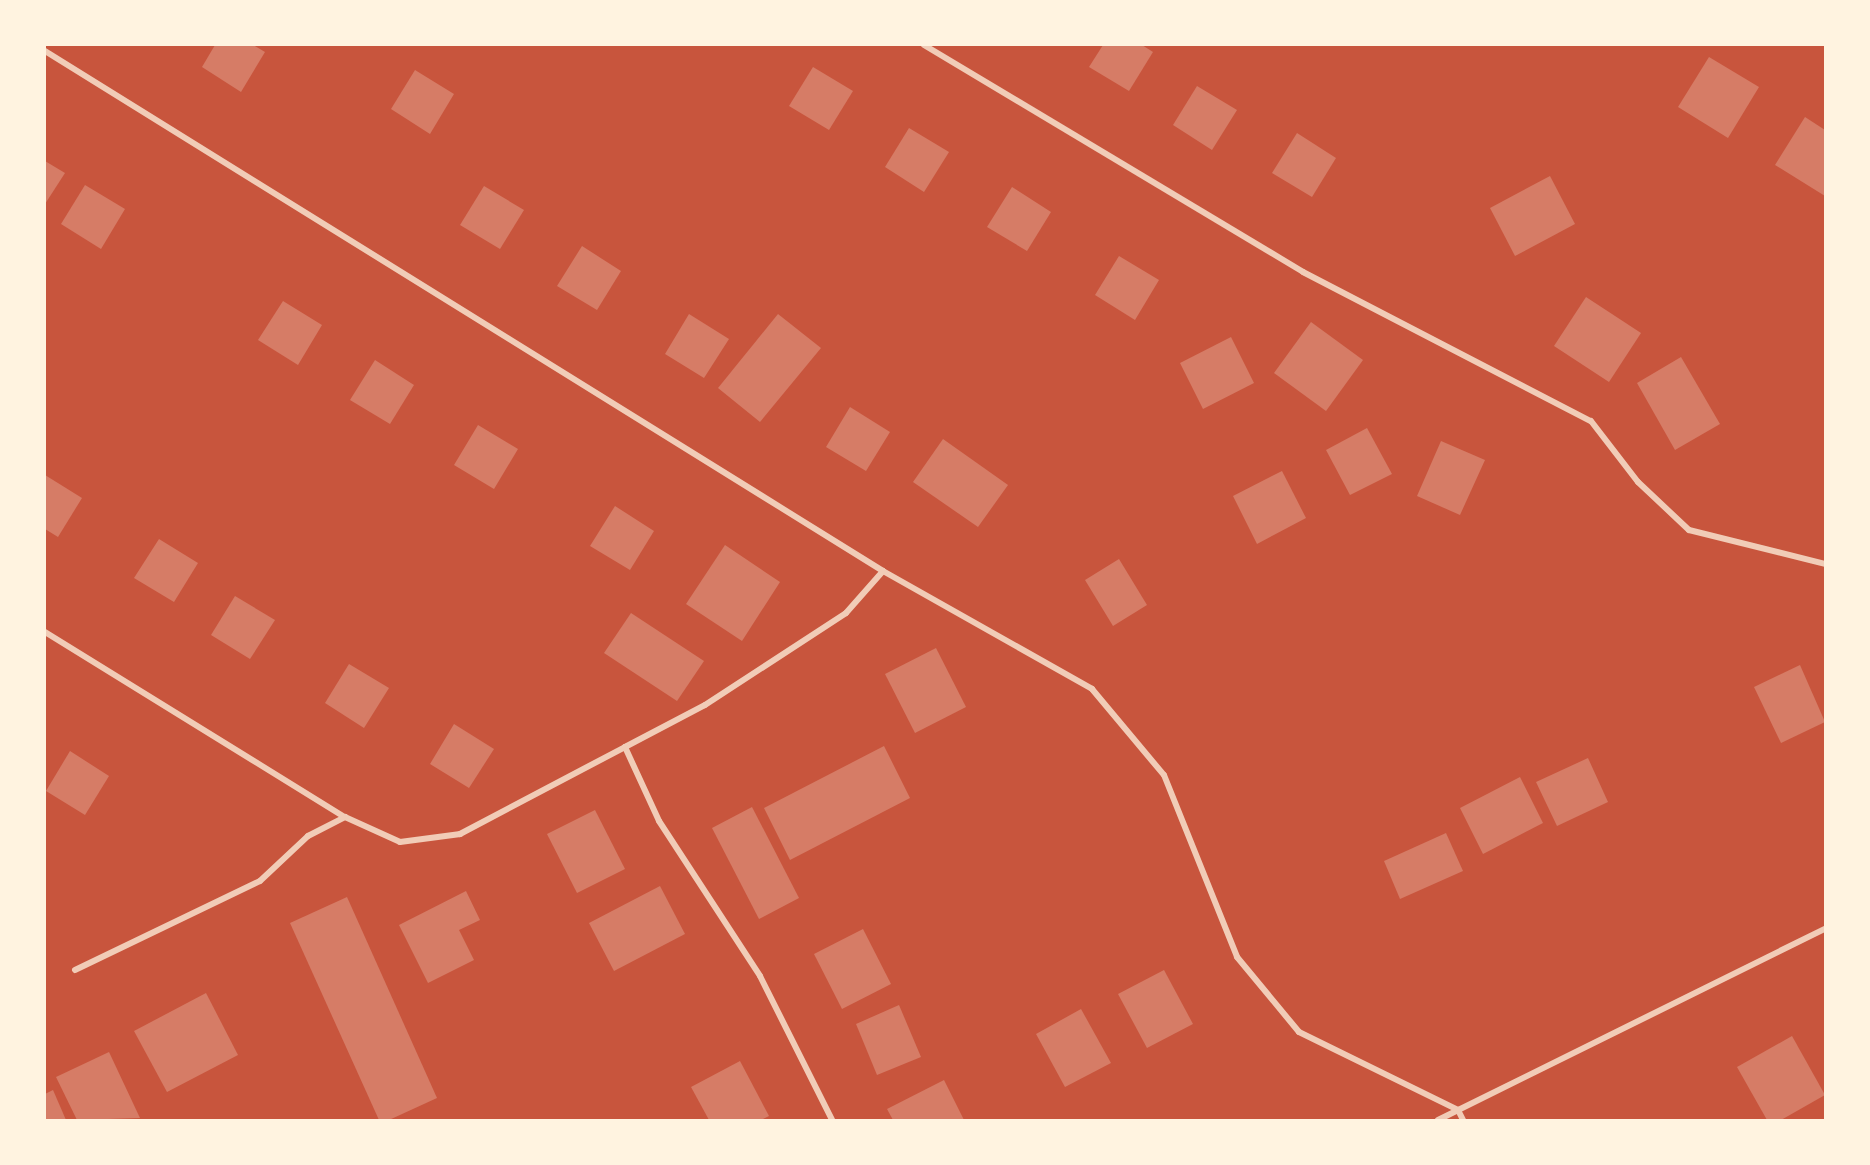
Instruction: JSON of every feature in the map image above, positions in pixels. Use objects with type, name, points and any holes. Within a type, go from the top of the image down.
[{"type":"street","points":[[924,45],[1303,272],[1591,421],[1638,482],[1689,530],[1825,564]]},
{"type":"street","points":[[45,51],[883,571],[1092,689],[1164,775],[1237,957],[1299,1032],[1458,1110],[1463,1120]]},
{"type":"street","points":[[45,632],[345,817],[400,842],[460,834],[705,705],[846,613],[883,571]]},
{"type":"street","points":[[625,747],[659,821],[760,976],[832,1120]]},
{"type":"street","points":[[75,970],[260,881],[308,836],[345,817]]},
{"type":"street","points":[[1438,1120],[1825,930]]},
{"type":"building","points":[[215,45],[253,45],[265,52],[241,92],[202,67]]},
{"type":"building","points":[[1103,45],[1142,45],[1153,52],[1129,91],[1089,67]]},
{"type":"building","points":[[1709,57],[1759,87],[1728,138],[1678,107]]},
{"type":"building","points":[[813,67],[853,91],[829,130],[789,106]]},
{"type":"building","points":[[415,70],[454,94],[430,134],[391,109]]},
{"type":"building","points":[[1197,86],[1237,110],[1212,150],[1173,125]]},
{"type":"building","points":[[1805,117],[1825,130],[1825,196],[1775,165]]},
{"type":"building","points":[[909,128],[949,152],[924,192],[885,167]]},
{"type":"building","points":[[1297,133],[1336,158],[1312,197],[1272,173]]},
{"type":"building","points":[[45,161],[65,173],[45,204]]},
{"type":"building","points":[[1550,176],[1575,224],[1515,256],[1490,208]]},
{"type":"building","points":[[85,185],[125,209],[101,249],[61,224]]},
{"type":"building","points":[[484,186],[524,210],[500,249],[460,225]]},
{"type":"building","points":[[1012,187],[1051,212],[1027,251],[987,227]]},
{"type":"building","points":[[582,246],[621,271],[597,310],[557,286]]},
{"type":"building","points":[[1119,256],[1159,280],[1135,320],[1095,295]]},
{"type":"building","points":[[1586,297],[1641,333],[1609,382],[1554,346]]},
{"type":"building","points":[[283,301],[322,325],[298,365],[258,340]]},
{"type":"building","points":[[689,314],[729,339],[704,378],[665,354]]},
{"type":"building","points":[[778,314],[821,348],[760,422],[718,388]]},
{"type":"building","points":[[1311,322],[1363,360],[1326,411],[1274,373]]},
{"type":"building","points":[[1231,337],[1254,383],[1203,409],[1180,363]]},
{"type":"building","points":[[1681,357],[1720,424],[1675,450],[1637,383]]},
{"type":"building","points":[[375,360],[414,385],[390,424],[350,400]]},
{"type":"building","points":[[850,407],[890,432],[866,471],[826,447]]},
{"type":"building","points":[[478,425],[518,449],[494,489],[454,465]]},
{"type":"building","points":[[1367,428],[1392,474],[1350,495],[1326,450]]},
{"type":"building","points":[[943,439],[1008,485],[978,527],[913,482]]},
{"type":"building","points":[[1441,441],[1485,460],[1460,515],[1417,496]]},
{"type":"building","points":[[1282,471],[1306,518],[1257,544],[1233,496]]},
{"type":"building","points":[[45,475],[82,498],[58,537],[45,529]]},
{"type":"building","points":[[615,506],[654,531],[630,570],[590,546]]},
{"type":"building","points":[[159,539],[198,563],[174,602],[134,578]]},
{"type":"building","points":[[725,545],[780,582],[742,641],[686,604]]},
{"type":"building","points":[[1119,559],[1147,605],[1113,626],[1085,580]]},
{"type":"building","points":[[235,596],[275,620],[250,659],[211,635]]},
{"type":"building","points":[[631,613],[704,661],[677,701],[604,653]]},
{"type":"building","points":[[936,648],[966,707],[915,733],[885,674]]},
{"type":"building","points":[[349,664],[389,688],[364,728],[325,703]]},
{"type":"building","points":[[1800,665],[1825,722],[1781,743],[1754,687]]},
{"type":"building","points":[[454,724],[494,749],[469,788],[430,764]]},
{"type":"building","points":[[884,746],[910,798],[790,860],[764,808]]},
{"type":"building","points":[[70,751],[109,776],[85,815],[46,791]]},
{"type":"building","points":[[1588,758],[1608,802],[1557,826],[1536,782]]},
{"type":"building","points":[[1520,777],[1543,823],[1483,854],[1460,808]]},
{"type":"building","points":[[752,807],[799,898],[759,919],[712,828]]},
{"type":"building","points":[[595,810],[625,869],[577,893],[547,834]]},
{"type":"building","points":[[1446,833],[1463,871],[1400,899],[1384,861]]},
{"type":"building","points":[[660,886],[685,934],[614,971],[589,923]]},
{"type":"building","points":[[466,891],[480,920],[459,930],[474,960],[428,983],[399,925]]},
{"type":"building","points":[[347,897],[437,1098],[389,1120],[379,1120],[290,923]]},
{"type":"building","points":[[863,929],[891,984],[842,1009],[814,954]]},
{"type":"building","points":[[1164,970],[1193,1024],[1147,1048],[1118,994]]},
{"type":"building","points":[[206,993],[238,1055],[167,1092],[134,1031]]},
{"type":"building","points":[[899,1005],[921,1057],[877,1075],[856,1024]]},
{"type":"building","points":[[1081,1009],[1111,1063],[1065,1087],[1036,1034]]},
{"type":"building","points":[[1792,1036],[1825,1095],[1781,1120],[1767,1120],[1737,1067]]},
{"type":"building","points":[[109,1052],[140,1118],[77,1120],[56,1077]]},
{"type":"building","points":[[740,1061],[769,1116],[761,1120],[709,1120],[691,1087]]},
{"type":"building","points":[[944,1080],[964,1120],[893,1120],[887,1109]]},
{"type":"building","points":[[53,1090],[66,1120],[45,1120],[45,1094]]}]
